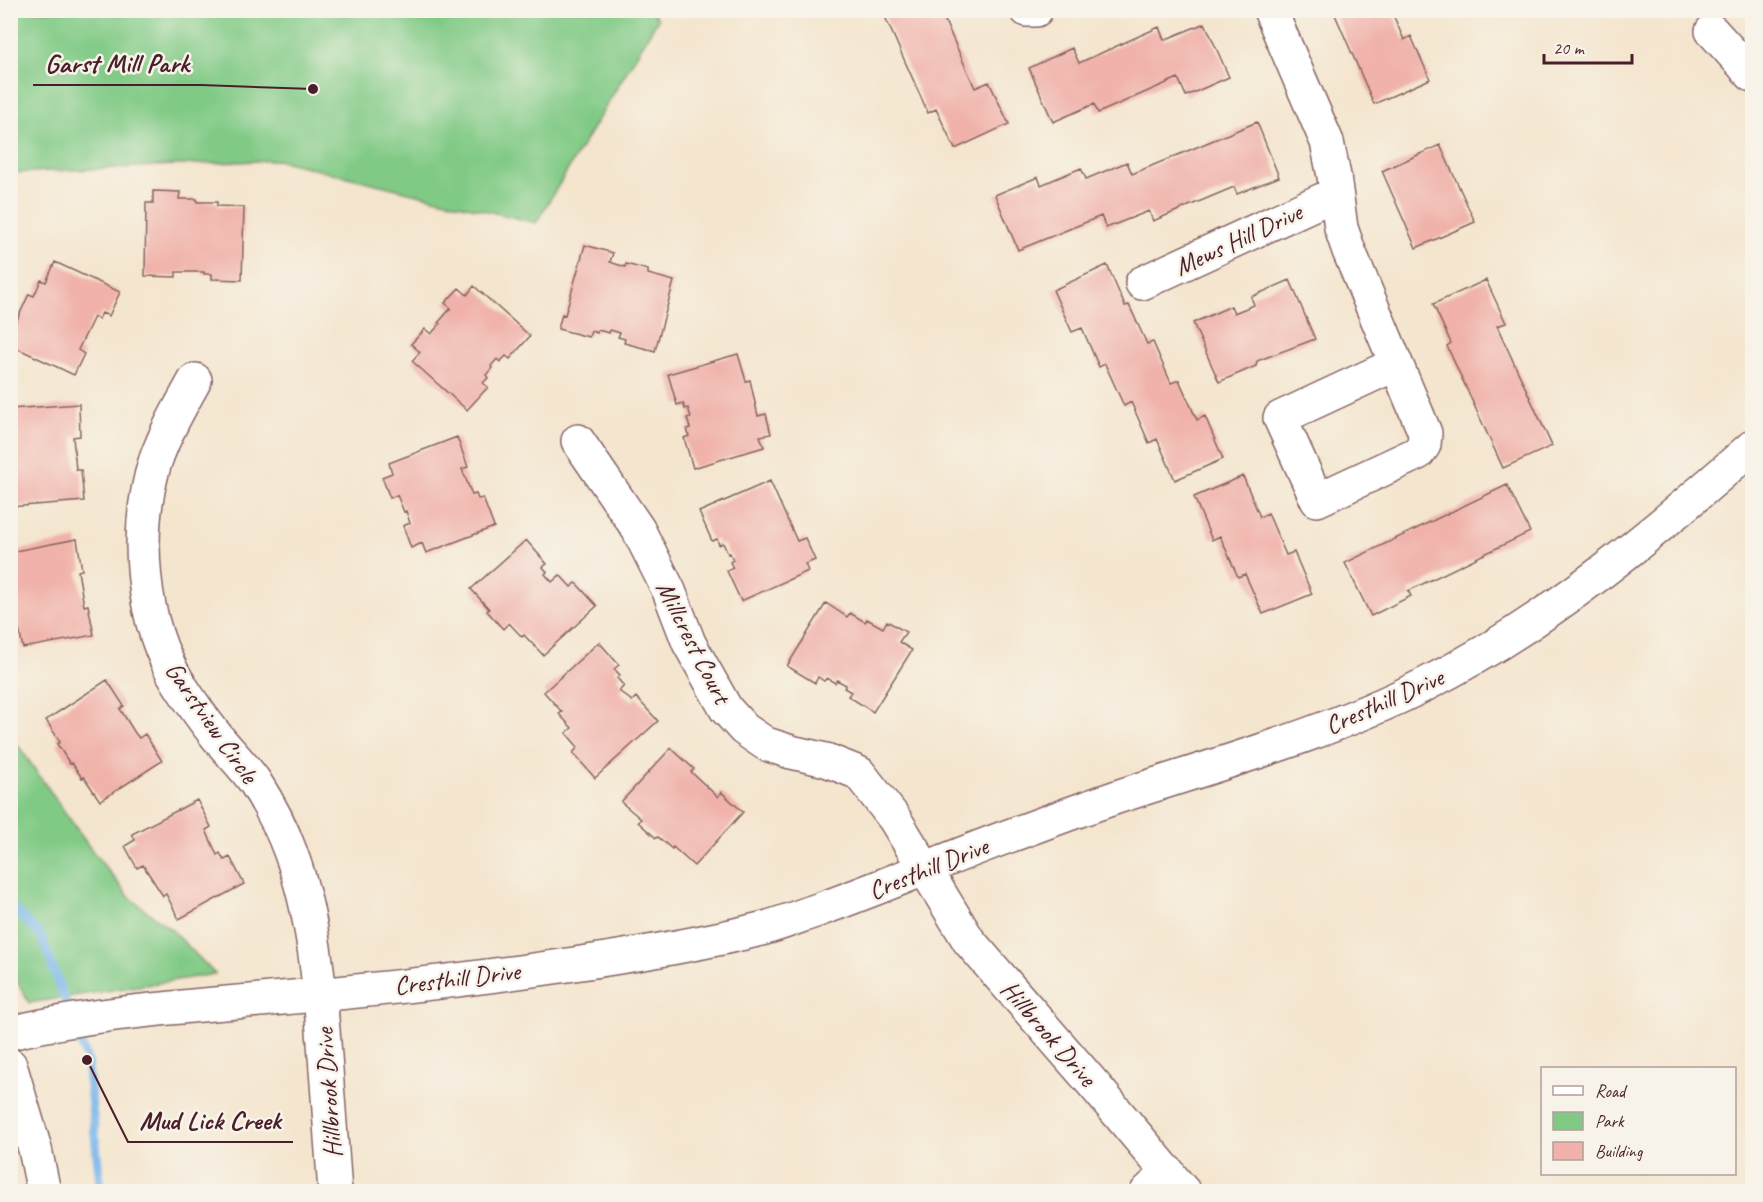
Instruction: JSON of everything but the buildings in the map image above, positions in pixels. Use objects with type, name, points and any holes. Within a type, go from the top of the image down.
[{"type":"street","points":[[1027,10],[1036,10]]},
{"type":"street","name":"Mews Hill Drive","points":[[1270,10],[1327,142],[1341,228],[1349,251],[1396,363],[1425,433],[1424,445],[1418,453],[1317,500],[1280,418],[1396,363]]},
{"type":"street","points":[[1712,31],[1752,75]]},
{"type":"street","name":"Mews Hill Drive","points":[[1142,284],[1335,194]]},
{"type":"street","name":"Garstview Circle","points":[[195,381],[172,420],[153,473],[145,506],[142,551],[147,596],[158,639],[178,683],[214,734],[254,780],[277,819],[291,853],[310,923],[321,995]]},
{"type":"street","name":"Millcrest Court","points":[[578,441],[638,529],[669,591],[689,643],[726,709],[744,729],[766,744],[826,760],[859,773],[894,818],[923,869]]},
{"type":"street","name":"Cresthill Drive","points":[[10,1033],[53,1023],[93,1018],[321,995],[559,966],[689,944],[767,927],[859,896],[978,846],[1117,797],[1266,750],[1352,718],[1426,684],[1504,640],[1570,597],[1666,523],[1752,447]]},
{"type":"street","name":"Hillbrook Drive","points":[[923,869],[969,941],[1167,1185]]},
{"type":"street","name":"Hillbrook Drive","points":[[321,995],[335,1191]]},
{"type":"street","points":[[10,1065],[35,1149],[44,1191]]},
{"type":"green space","points":[[651,10],[658,19],[536,223],[278,160],[11,173],[11,11]]},
{"type":"green space","points":[[10,734],[90,848],[130,898],[173,931],[215,974],[29,1003],[11,970]]},
{"type":"waterway","points":[[10,905],[41,936],[87,1060],[101,1192]]},
{"type":"place","name":"Garst Mill Park","points":[[313,89]]},
{"type":"place","name":"Mud Lick Creek","points":[[87,1060]]}]
